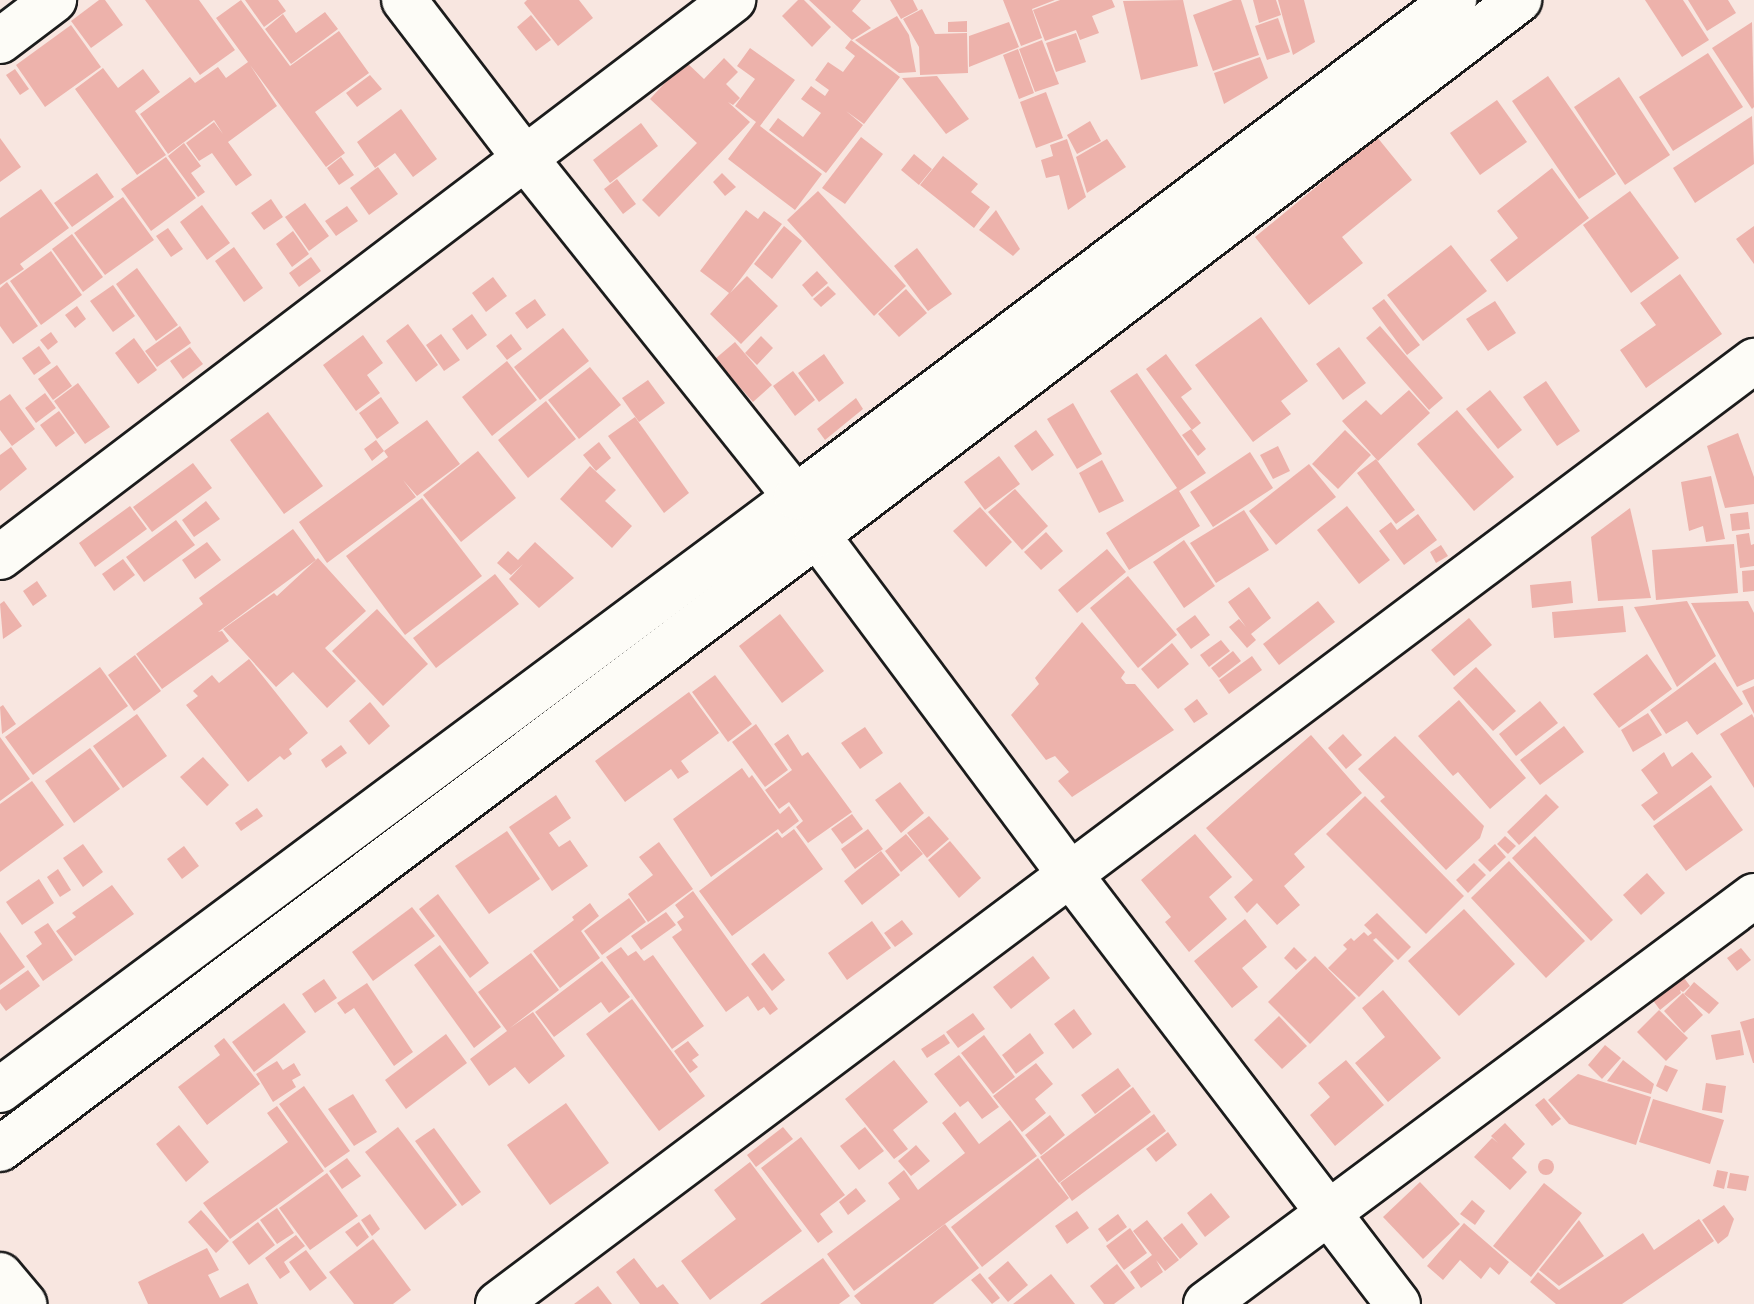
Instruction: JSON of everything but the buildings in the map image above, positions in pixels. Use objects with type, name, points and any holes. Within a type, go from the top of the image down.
[{"type":"street","points":[[0,41],[54,0]]},
{"type":"street","points":[[404,0],[525,158],[796,497]]},
{"type":"street","points":[[0,557],[733,0]]},
{"type":"street","points":[[0,1090],[796,497],[1454,0]]},
{"type":"street","points":[[0,1149],[817,535],[1519,0]]},
{"type":"street","points":[[498,1304],[1754,361]]},
{"type":"street","points":[[817,535],[1069,873],[1398,1304]]},
{"type":"street","points":[[1206,1304],[1754,896]]},
{"type":"street","points":[[0,1275],[24,1304]]}]
